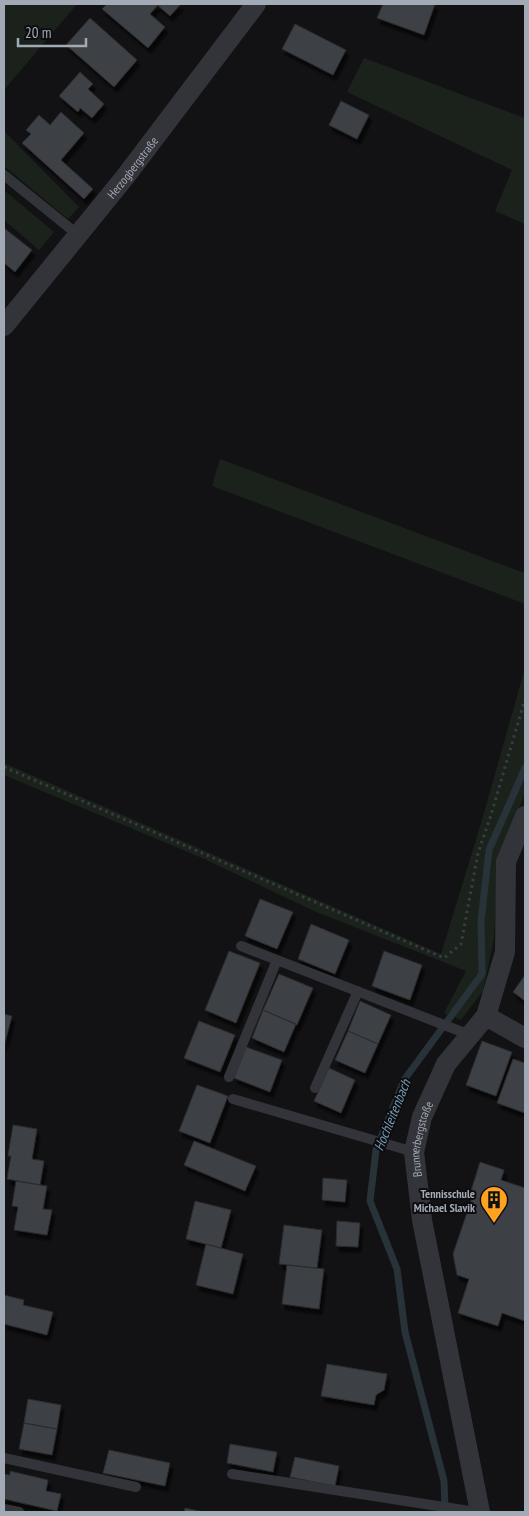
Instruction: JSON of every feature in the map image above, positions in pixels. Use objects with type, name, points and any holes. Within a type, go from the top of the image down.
[{"type":"street","name":"Herzogbergstraße","points":[[4,326],[125,177],[256,4]]},
{"type":"street","name":"Brunnerbergstraße","points":[[480,1512],[422,1220],[414,1152],[422,1117],[461,1031],[486,1016],[504,952],[506,862],[525,816]]},
{"type":"street","points":[[486,1016],[525,1038]]},
{"type":"lane","points":[[4,175],[77,234]]},
{"type":"lane","points":[[241,946],[461,1031]]},
{"type":"lane","points":[[229,1077],[277,960]]},
{"type":"lane","points":[[315,1088],[358,991]]},
{"type":"lane","points":[[233,1099],[414,1152]]},
{"type":"lane","points":[[4,1458],[136,1487]]},
{"type":"lane","points":[[232,1474],[476,1512]]},
{"type":"lane","points":[[4,1509],[19,1512]]},
{"type":"path","points":[[4,767],[444,958],[460,944],[478,853],[525,699]]},
{"type":"shaded area","points":[[4,4],[77,4],[4,90]]},
{"type":"shaded area","points":[[364,58],[525,118],[525,224],[495,211],[512,170],[347,92]]},
{"type":"shaded area","points":[[4,131],[79,207],[68,219],[4,166]]},
{"type":"shaded area","points":[[4,190],[54,232],[39,250],[4,220]]},
{"type":"shaded area","points":[[220,459],[525,573],[525,604],[212,486]]},
{"type":"shaded area","points":[[525,668],[525,793],[498,862],[494,939],[483,991],[461,1020],[444,1013],[466,971],[314,911],[202,858],[4,775],[4,763],[441,954],[482,820]]},
{"type":"building","points":[[107,4],[156,4],[158,5],[150,14],[165,27],[148,48],[102,9]]},
{"type":"building","points":[[156,4],[181,4],[170,16]]},
{"type":"building","points":[[383,4],[435,4],[424,35],[377,18]]},
{"type":"building","points":[[90,18],[137,60],[114,87],[66,45]]},
{"type":"building","points":[[295,24],[346,50],[333,75],[282,49]]},
{"type":"building","points":[[80,72],[93,84],[88,89],[104,104],[92,118],[80,108],[78,112],[59,96]]},
{"type":"building","points":[[341,101],[369,115],[357,139],[329,125]]},
{"type":"building","points":[[61,112],[84,133],[61,160],[93,189],[84,199],[22,143],[31,134],[26,130],[39,115],[50,125]]},
{"type":"building","points":[[4,228],[32,250],[15,272],[4,263]]},
{"type":"building","points":[[260,899],[293,912],[277,949],[245,936]]},
{"type":"building","points":[[311,924],[349,940],[335,974],[298,959]]},
{"type":"building","points":[[229,951],[260,963],[236,1023],[205,1010]]},
{"type":"building","points":[[384,951],[422,965],[410,1000],[372,986]]},
{"type":"building","points":[[279,974],[313,988],[297,1025],[263,1010]]},
{"type":"building","points":[[525,975],[525,1001],[513,992]]},
{"type":"building","points":[[360,1001],[391,1015],[378,1044],[348,1031]]},
{"type":"building","points":[[263,1010],[296,1024],[284,1052],[252,1038]]},
{"type":"building","points":[[4,1014],[12,1016],[4,1046]]},
{"type":"building","points":[[199,1021],[235,1035],[220,1072],[184,1058]]},
{"type":"building","points":[[348,1031],[378,1044],[365,1073],[335,1060]]},
{"type":"building","points":[[482,1041],[512,1052],[496,1096],[466,1085]]},
{"type":"building","points":[[246,1047],[282,1060],[270,1092],[234,1078]]},
{"type":"building","points":[[513,1059],[525,1063],[525,1113],[497,1103]]},
{"type":"building","points":[[329,1068],[355,1080],[341,1113],[314,1101]]},
{"type":"building","points":[[197,1085],[228,1096],[210,1143],[179,1131]]},
{"type":"building","points":[[13,1125],[37,1129],[32,1159],[44,1161],[40,1185],[7,1179],[11,1156],[8,1156]]},
{"type":"building","points":[[194,1141],[256,1166],[245,1191],[184,1165]]},
{"type":"building","name":"Tennisschule Michael Slavik","points":[[480,1162],[504,1170],[501,1180],[525,1188],[525,1321],[502,1313],[498,1326],[458,1313],[469,1279],[457,1275],[453,1254],[473,1195],[470,1194]]},
{"type":"building","points":[[323,1178],[347,1180],[345,1202],[322,1200]]},
{"type":"building","points":[[16,1181],[47,1186],[43,1209],[52,1210],[47,1235],[14,1230],[18,1207],[12,1206]]},
{"type":"building","points":[[195,1201],[231,1210],[221,1248],[186,1239]]},
{"type":"building","points":[[337,1221],[360,1223],[358,1247],[336,1246]]},
{"type":"building","points":[[284,1225],[322,1230],[317,1268],[279,1264]]},
{"type":"building","points":[[206,1244],[243,1254],[233,1294],[196,1285]]},
{"type":"building","points":[[287,1265],[324,1269],[319,1309],[282,1304]]},
{"type":"building","points":[[4,1295],[24,1300],[23,1305],[53,1312],[47,1335],[4,1324]]},
{"type":"building","points":[[327,1364],[387,1374],[384,1390],[376,1395],[374,1405],[321,1396]]},
{"type":"building","points":[[28,1399],[61,1405],[57,1429],[24,1423]]},
{"type":"building","points":[[24,1423],[57,1429],[52,1455],[19,1449]]},
{"type":"building","points":[[230,1444],[277,1452],[273,1472],[227,1463]]},
{"type":"building","points":[[109,1450],[170,1463],[165,1486],[103,1473]]},
{"type":"building","points":[[295,1457],[339,1466],[335,1486],[290,1477]]},
{"type":"building","points":[[10,1471],[48,1480],[46,1491],[61,1494],[57,1511],[4,1499],[4,1474],[10,1475]]},
{"type":"building","points":[[185,1508],[203,1512],[184,1512]]},
{"type":"waterway","name":"Hochleitenbach","points":[[445,1509],[444,1481],[405,1332],[397,1269],[370,1201],[376,1150],[404,1080],[482,974],[481,921],[489,850],[525,768]]},
{"type":"place","name":"Tennisschule Michael Slavik","points":[[494,1224]]}]
